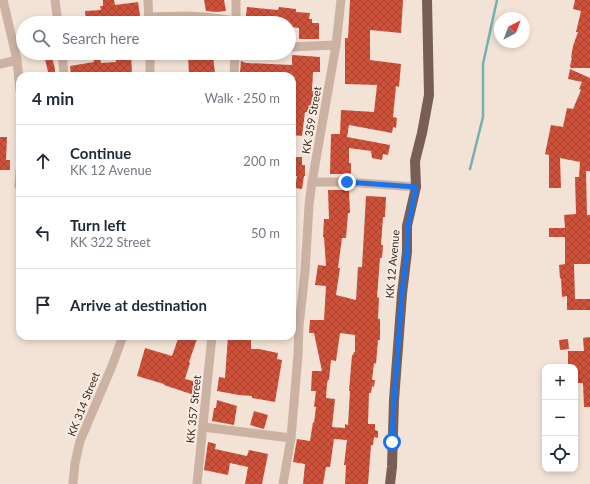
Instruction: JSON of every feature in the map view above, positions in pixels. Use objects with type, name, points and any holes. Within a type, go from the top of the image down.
[{"type":"main road","name":"KK 12 Avenue","points":[[390,484],[394,400],[408,226],[416,187],[415,160],[429,95],[427,0]]},
{"type":"street","points":[[3,0],[16,56]]},
{"type":"street","points":[[55,0],[57,16]]},
{"type":"street","points":[[148,0],[149,16]]},
{"type":"street","points":[[236,0],[236,16]]},
{"type":"street","name":"KK 359 Street","points":[[283,484],[291,438],[309,205],[336,45],[341,0]]},
{"type":"street","points":[[296,47],[336,45]]},
{"type":"street","points":[[0,64],[17,60],[18,72]]},
{"type":"street","points":[[63,60],[64,72]]},
{"type":"street","points":[[150,60],[150,72]]},
{"type":"street","points":[[234,72],[235,60]]},
{"type":"street","points":[[312,182],[347,182],[416,187]]},
{"type":"street","name":"KK 314 Street","points":[[73,484],[75,463],[80,441],[122,340]]},
{"type":"street","name":"KK 357 Street","points":[[197,484],[212,340]]},
{"type":"street","points":[[203,427],[291,438]]},
{"type":"building","points":[[103,0],[114,0],[115,5],[138,2],[140,16],[85,16],[85,11],[101,10],[100,6],[103,6]]},
{"type":"building","points":[[204,0],[224,0],[226,11],[206,11]]},
{"type":"building","points":[[350,0],[403,0],[401,33],[370,30],[370,60],[401,64],[399,87],[396,86],[393,117],[397,118],[396,128],[393,127],[392,133],[349,125],[347,137],[390,145],[388,155],[383,154],[382,160],[372,158],[371,151],[349,148],[351,174],[330,174],[331,134],[340,134],[341,110],[374,112],[377,85],[345,84],[345,38],[348,38]]},
{"type":"building","points":[[575,0],[590,0],[590,68],[571,68],[570,66],[581,11],[573,9]]},
{"type":"building","points":[[247,7],[278,10],[279,7],[296,9],[296,12],[310,13],[309,19],[312,19],[312,23],[319,23],[319,39],[299,39],[299,28],[296,28],[296,16],[246,16]]},
{"type":"building","points":[[296,55],[320,57],[320,72],[313,72],[313,98],[310,112],[305,112],[302,136],[296,135],[296,72],[240,72],[241,61],[246,63],[292,65],[292,60],[296,60]]},
{"type":"building","points":[[45,60],[53,60],[55,72],[48,72]]},
{"type":"building","points":[[94,60],[101,60],[101,63],[116,62],[116,60],[131,60],[132,72],[71,72],[70,66],[94,62]]},
{"type":"building","points":[[188,60],[213,60],[215,72],[189,72]]},
{"type":"building","points":[[570,69],[590,78],[590,171],[586,171],[587,215],[590,215],[590,264],[574,264],[575,299],[590,299],[590,310],[567,310],[567,296],[562,297],[559,265],[565,264],[565,237],[549,237],[549,228],[565,228],[564,215],[576,214],[575,177],[579,177],[580,162],[560,158],[561,188],[549,188],[549,155],[545,154],[551,125],[563,127],[567,108],[573,109],[581,90],[579,89],[582,82],[568,79]]},
{"type":"building","points":[[0,137],[7,137],[6,160],[10,160],[10,170],[0,170]]},
{"type":"building","points":[[296,157],[302,157],[302,165],[305,165],[305,176],[302,189],[296,188]]},
{"type":"building","points":[[328,190],[349,190],[350,213],[348,213],[346,238],[342,238],[336,295],[356,300],[358,267],[362,267],[366,196],[386,197],[381,245],[383,245],[382,258],[380,258],[377,297],[379,298],[378,319],[380,319],[380,340],[378,340],[376,364],[374,363],[372,380],[375,380],[374,387],[372,386],[371,393],[369,393],[368,424],[375,424],[375,430],[378,431],[378,438],[374,437],[373,445],[371,445],[368,484],[345,484],[346,465],[344,465],[347,440],[334,439],[330,467],[326,467],[323,484],[303,484],[305,464],[293,462],[297,439],[310,441],[316,407],[314,407],[316,391],[311,391],[312,371],[322,371],[314,333],[309,333],[310,320],[324,320],[326,286],[315,285],[318,265],[326,266],[323,237],[324,219],[329,219]],"holes":[[[340,333],[355,335],[355,352],[352,355],[349,391],[348,425],[345,424],[345,428],[332,427],[335,399],[326,398],[331,360],[336,361]]]},
{"type":"building","points":[[590,337],[590,407],[584,407],[583,383],[578,383],[578,364],[568,364],[568,351],[584,351],[583,338]]},
{"type":"building","points":[[568,339],[569,349],[560,350],[559,340]]},
{"type":"building","points":[[178,340],[197,340],[185,379],[201,383],[197,396],[137,376],[145,348],[172,356]]},
{"type":"building","points":[[228,340],[251,340],[251,349],[278,353],[277,359],[282,360],[275,402],[252,398],[252,396],[217,391],[219,377],[225,378]]},
{"type":"building","points":[[217,400],[237,406],[234,425],[212,421]]},
{"type":"building","points":[[254,411],[268,415],[264,429],[250,425]]},
{"type":"building","points":[[208,442],[216,444],[215,449],[247,456],[249,450],[268,454],[262,484],[245,484],[248,467],[230,463],[228,475],[204,470]]},
{"type":"waterway","points":[[470,169],[483,117],[483,64],[497,0]]},
{"type":"route","points":[[347,182],[416,187],[408,226],[392,442]]}]
